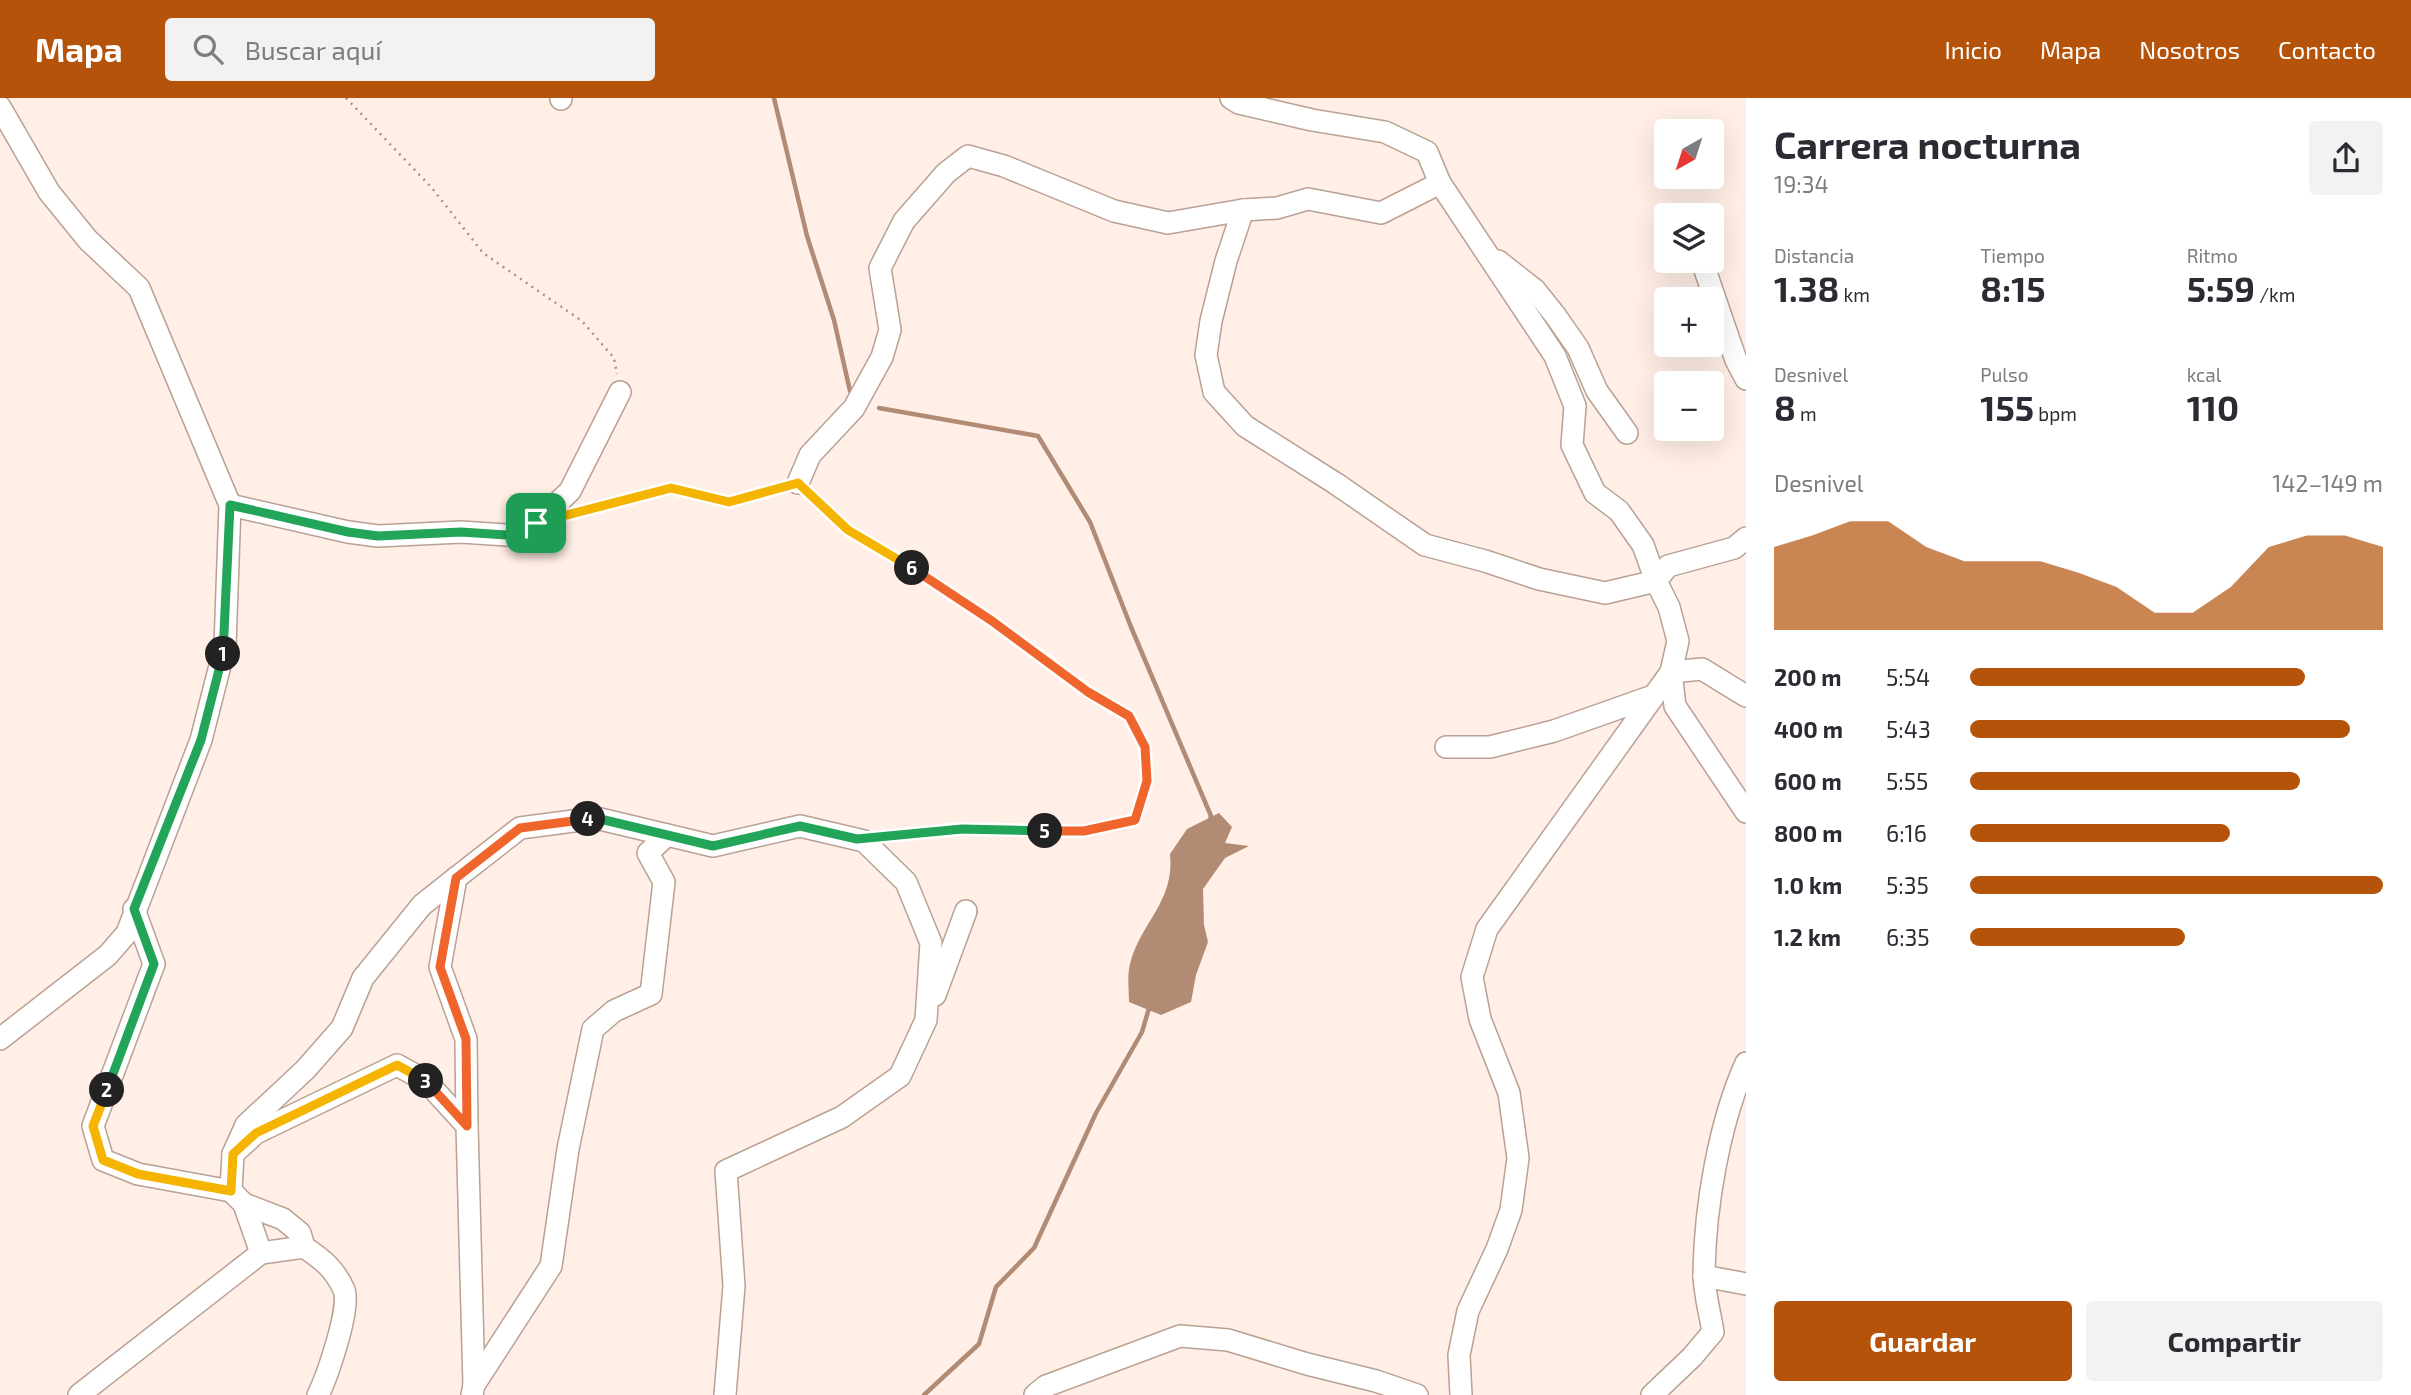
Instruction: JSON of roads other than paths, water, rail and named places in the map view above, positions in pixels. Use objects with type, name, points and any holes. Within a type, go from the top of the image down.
[{"type":"street","points":[[1231,98],[1239,103],[1312,120],[1385,132],[1427,152],[1440,183],[1555,356],[1575,406],[1572,444],[1595,493],[1619,511],[1643,545],[1668,607],[1678,641],[1671,672],[1675,706],[1746,812]]},
{"type":"street","points":[[0,107],[49,192],[89,240],[139,288],[230,505],[225,646],[201,740],[127,933],[108,954],[0,1039]]},
{"type":"street","points":[[798,483],[810,455],[854,408],[882,357],[890,330],[880,268],[904,221],[946,173],[968,156],[1004,166],[1114,211],[1168,223],[1244,210],[1277,208],[1308,199],[1381,213],[1440,183]]},
{"type":"street","points":[[1244,210],[1226,261],[1211,321],[1206,355],[1214,392],[1245,426],[1425,545],[1539,579],[1605,593],[1656,581],[1668,566],[1734,548],[1746,538]]},
{"type":"street","points":[[1483,249],[1535,290],[1555,315],[1578,348],[1597,391],[1627,433]]},
{"type":"street","points":[[1706,273],[1736,360],[1746,379]]},
{"type":"street","points":[[230,505],[348,532],[378,536],[461,532],[523,536],[570,491],[620,392]]},
{"type":"street","points":[[1461,1395],[1459,1355],[1468,1311],[1497,1249],[1511,1210],[1518,1158],[1509,1093],[1480,1019],[1472,977],[1487,929],[1671,672],[1702,669],[1746,696]]},
{"type":"street","points":[[1446,747],[1490,747],[1554,731],[1653,696]]},
{"type":"street","points":[[261,1253],[237,1198],[233,1154],[246,1125],[304,1070],[342,1028],[363,978],[422,905],[520,828],[596,818],[713,846],[800,826],[864,841],[906,882],[931,943],[926,1020]]},
{"type":"street","points":[[473,1390],[551,1266],[568,1149],[593,1029],[614,1011],[651,994],[664,882],[648,853],[667,835]]},
{"type":"street","points":[[456,878],[440,967],[466,1039],[473,1390]]},
{"type":"street","points":[[134,909],[154,964],[93,1126],[103,1160],[138,1174],[237,1198],[283,1220],[300,1233],[304,1247],[329,1264],[345,1293],[339,1335],[318,1395]]},
{"type":"street","points":[[725,1395],[734,1286],[726,1171],[842,1117],[900,1076],[926,1020],[966,911]]},
{"type":"street","points":[[1652,1395],[1692,1357],[1713,1332],[1704,1276],[1711,1195],[1732,1094],[1746,1063]]},
{"type":"street","points":[[233,1154],[256,1133],[397,1065],[426,1081],[467,1126]]},
{"type":"street","points":[[79,1395],[261,1253],[304,1247]]},
{"type":"street","points":[[1704,1276],[1746,1284]]},
{"type":"street","points":[[1035,1395],[1046,1386],[1180,1336],[1228,1340],[1417,1395]]},
{"type":"waterway","points":[[774,98],[807,236],[834,320],[850,391]]},
{"type":"waterway","points":[[879,408],[1038,436],[1090,522],[1211,816],[1210,820]]},
{"type":"waterway","points":[[924,1395],[979,1344],[996,1287],[1034,1248],[1096,1113],[1142,1032],[1150,1005]]}]
